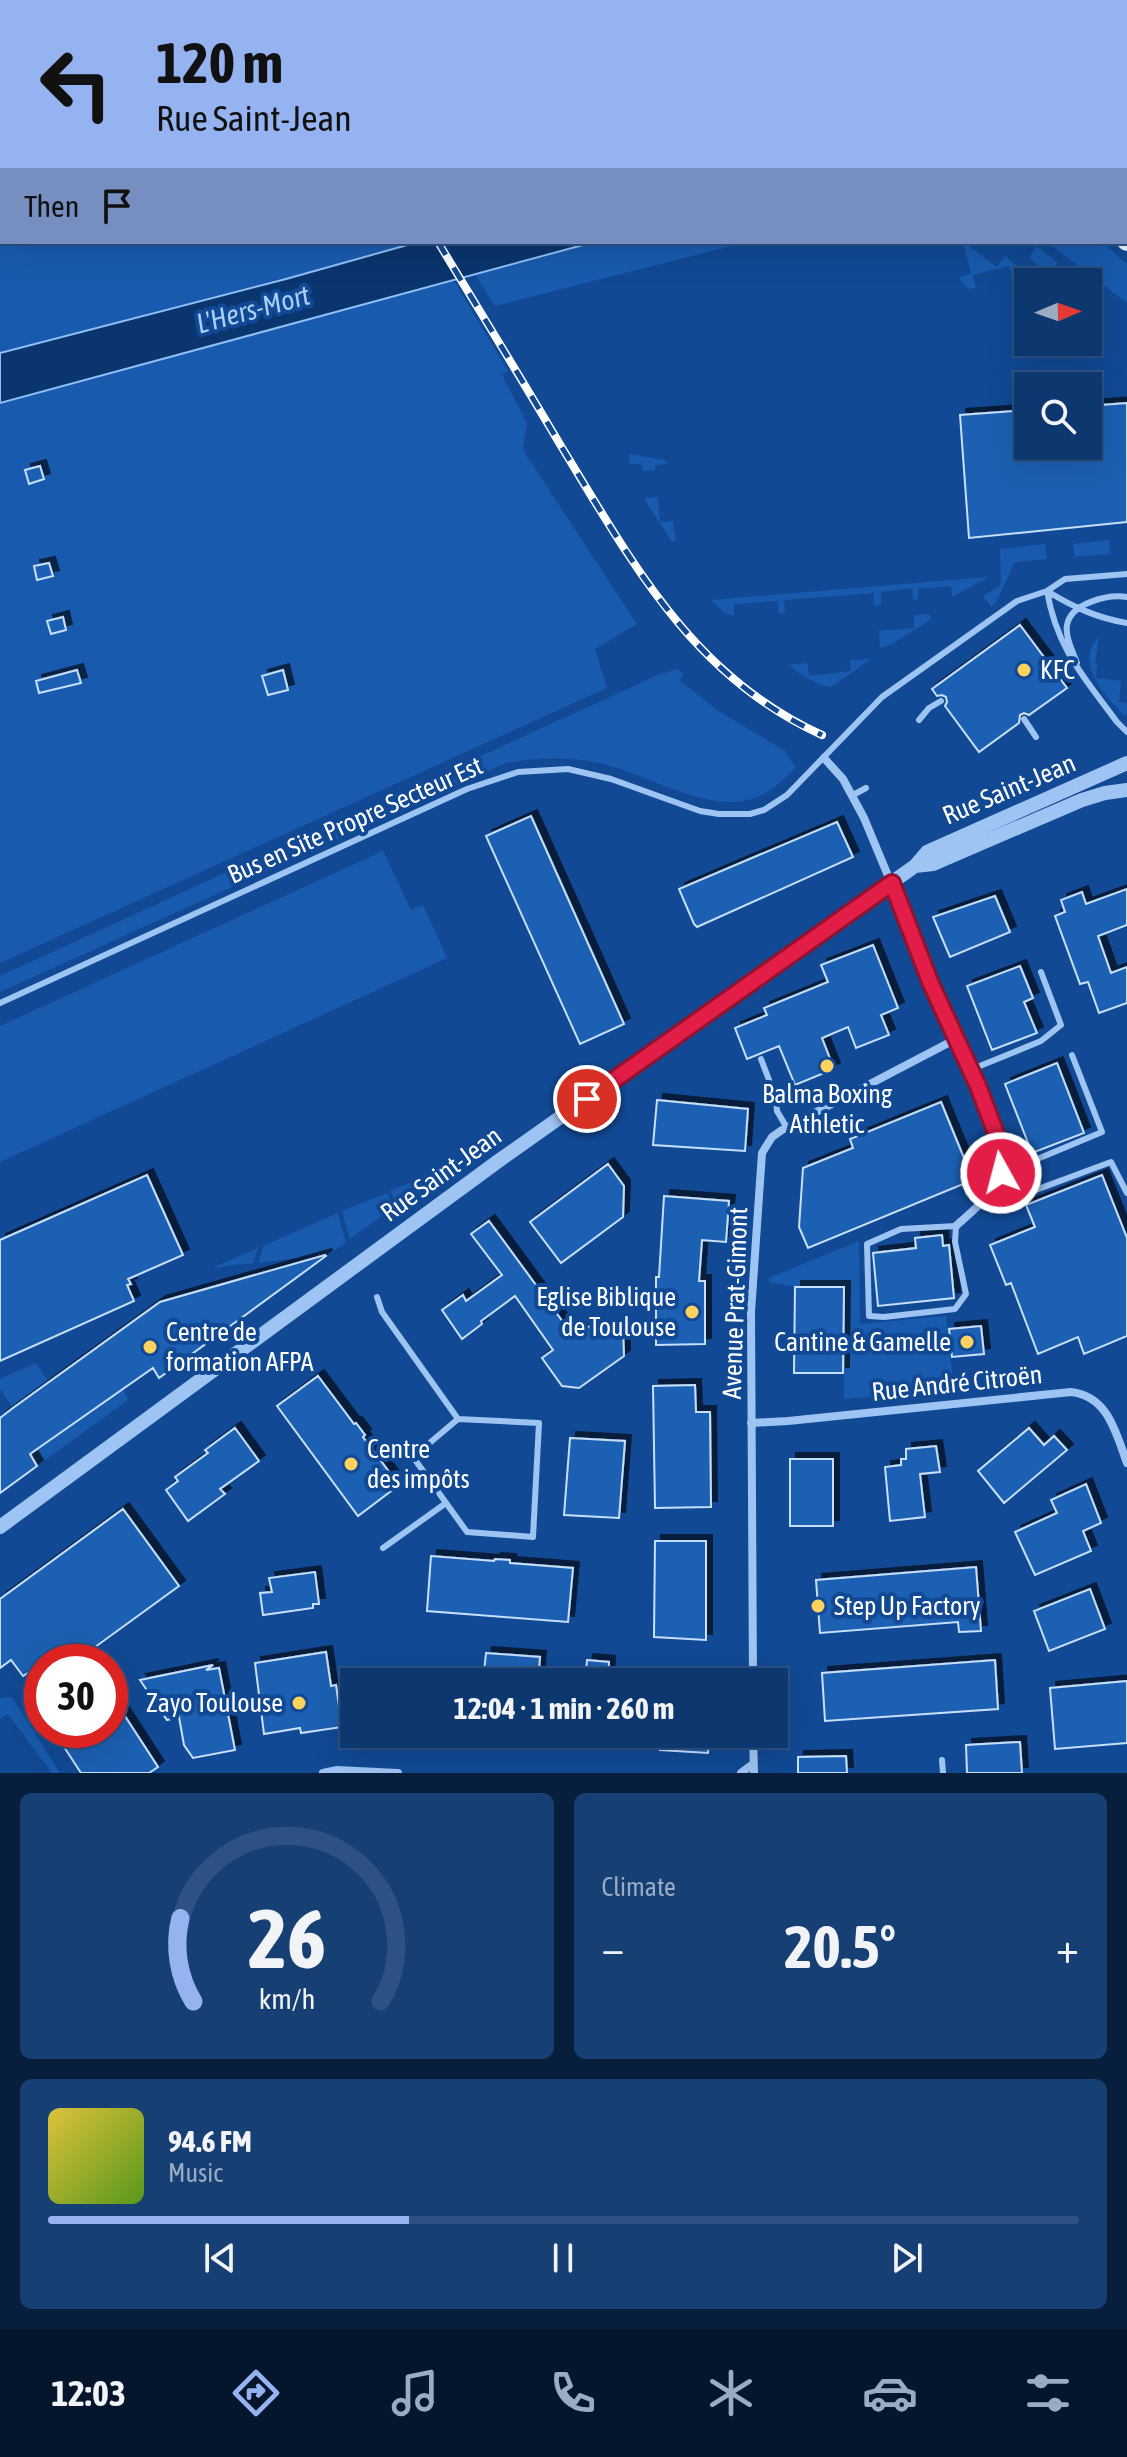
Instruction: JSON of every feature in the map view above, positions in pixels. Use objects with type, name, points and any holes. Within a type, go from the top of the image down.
[{"type":"street","points":[[824,758],[853,795],[995,1129],[1003,1159],[1001,1173],[988,1195],[956,1226]]},
{"type":"street","name":"Rue Saint-Jean","points":[[0,1527],[497,1162],[892,883],[915,866],[927,852],[1127,763]]},
{"type":"street","name":"Rue Saint-Jean","points":[[915,866],[933,864],[1082,800],[1127,790]]},
{"type":"street","name":"Avenue Prat-Gimont","points":[[753,1668],[751,1312],[762,1153],[772,1137],[787,1128],[956,1039]]},
{"type":"street","name":"Rue André Citroën","points":[[751,1423],[1083,1393],[1104,1409],[1127,1463]]},
{"type":"street","points":[[741,1773],[754,1769],[753,1748]]},
{"type":"street","points":[[323,1773],[337,1770],[398,1773]]},
{"type":"lane","name":"Bus en Site Propre Secteur Est","points":[[0,1003],[453,795],[504,776],[550,769],[590,772],[700,811],[737,816],[750,814],[775,804],[803,781],[882,697],[1017,601],[1047,591],[1065,579],[1127,574]]},
{"type":"lane","points":[[1047,591],[1076,609],[1127,623]]},
{"type":"lane","points":[[1047,591],[1051,615],[1064,648],[1127,732]]},
{"type":"lane","points":[[1078,670],[1067,632],[1069,619],[1076,609],[1113,595],[1127,597]]},
{"type":"lane","points":[[919,720],[929,708],[941,701]]},
{"type":"lane","points":[[1024,719],[1036,737]]},
{"type":"lane","points":[[853,795],[866,788]]},
{"type":"lane","points":[[970,1070],[1041,1041],[1061,1025],[1041,972]]},
{"type":"lane","points":[[1003,1159],[1035,1160],[1102,1132],[1072,1055]]},
{"type":"lane","points":[[761,1059],[776,1098],[777,1111],[787,1128]]},
{"type":"lane","points":[[988,1195],[998,1204],[1111,1162],[1127,1193]]},
{"type":"lane","points":[[956,1226],[955,1242],[966,1294],[955,1309],[869,1316],[867,1244],[901,1229],[956,1226]]},
{"type":"lane","points":[[377,1297],[382,1312],[458,1419]]},
{"type":"lane","points":[[458,1419],[539,1423],[533,1537],[467,1532],[413,1457],[458,1419]]},
{"type":"lane","points":[[383,1548],[446,1503]]},
{"type":"lane","points":[[942,1760],[943,1773]]},
{"type":"shaded area","points":[[0,244],[411,244],[286,279],[0,353]]},
{"type":"shaded area","points":[[588,244],[739,244],[495,306],[475,274]]},
{"type":"shaded area","points":[[964,244],[997,267],[1005,256],[1020,268],[1014,268],[1012,276],[1009,266],[972,275],[976,288],[969,289],[959,278],[971,273]]},
{"type":"shaded area","points":[[1050,244],[1104,244],[1127,264],[1127,303],[1102,284],[1102,268],[1081,268]]},
{"type":"shaded area","points":[[1037,246],[1058,263],[1054,268],[1042,268],[1029,258]]},
{"type":"shaded area","points":[[454,281],[508,371],[502,375],[527,423],[523,448],[528,458],[637,624],[595,649],[607,688],[0,963],[0,403]]},
{"type":"shaded area","points":[[629,454],[664,460],[668,464],[655,465],[655,470],[643,471],[642,464],[630,464]]},
{"type":"shaded area","points":[[658,497],[660,522],[673,521],[676,541],[672,542],[645,500]]},
{"type":"shaded area","points":[[1109,540],[1110,554],[1075,557],[1073,544]]},
{"type":"shaded area","points":[[1045,544],[1047,559],[1015,562],[991,607],[983,596],[1001,585],[1000,549]]},
{"type":"shaded area","points":[[989,577],[952,597],[951,586],[918,589],[918,600],[913,600],[912,588],[881,592],[881,605],[874,606],[874,593],[784,600],[785,613],[779,613],[778,601],[734,604],[734,616],[725,613],[711,600]]},
{"type":"shaded area","points":[[929,614],[929,621],[880,648],[879,631],[914,628],[914,615]]},
{"type":"shaded area","points":[[1099,637],[1096,678],[1121,681],[1119,702],[1127,703],[1127,714],[1124,715],[1108,698],[1101,689],[1090,668],[1089,657]]},
{"type":"shaded area","points":[[871,659],[831,687],[814,682],[789,665],[807,663],[809,676],[851,671],[850,660]]},
{"type":"shaded area","points":[[677,669],[683,673],[680,681],[717,710],[785,751],[796,768],[764,794],[734,802],[697,797],[590,761],[554,758],[506,763],[0,992],[0,976],[660,674]]},
{"type":"shaded area","points":[[383,851],[411,910],[423,905],[447,958],[0,1162],[0,1026]]},
{"type":"shaded area","points":[[430,1174],[432,1179],[397,1204],[390,1191]]},
{"type":"shaded area","points":[[387,1193],[394,1207],[350,1239],[342,1211]]},
{"type":"shaded area","points":[[338,1213],[346,1243],[329,1254],[259,1263],[263,1246]]},
{"type":"shaded area","points":[[859,1241],[860,1324],[946,1316],[954,1389],[844,1399],[844,1287],[795,1287],[769,1282],[769,1278]]},
{"type":"shaded area","points":[[258,1248],[253,1263],[212,1268]]},
{"type":"shaded area","points":[[36,1363],[49,1383],[13,1408],[0,1389],[0,1379]]},
{"type":"shaded area","points":[[123,1388],[128,1400],[37,1466],[30,1454]]},
{"type":"shaded area","points":[[12,1697],[24,1716],[24,1735],[8,1714],[0,1719],[0,1698]]},
{"type":"shaded area","points":[[33,1748],[44,1748],[60,1773],[52,1773]]},
{"type":"water","name":"L'Hers-Mort","points":[[411,244],[587,244],[0,403],[0,353]]},
{"type":"building","points":[[1127,403],[1127,522],[969,538],[960,415],[1014,411],[1014,460],[1102,460],[1102,405]]},
{"type":"building","points":[[40,466],[44,479],[29,484],[25,470]]},
{"type":"building","points":[[49,563],[53,576],[37,580],[34,566]]},
{"type":"building","points":[[63,617],[66,630],[51,634],[47,621]]},
{"type":"building","points":[[1020,625],[1067,688],[1029,715],[1020,715],[1019,723],[979,752],[945,706],[946,697],[937,696],[932,689]]},
{"type":"building","points":[[77,670],[81,683],[39,693],[36,681]]},
{"type":"building","points":[[283,670],[288,690],[268,695],[262,676]]},
{"type":"building","points":[[531,816],[624,1024],[580,1044],[486,836]]},
{"type":"building","points":[[837,822],[853,857],[697,927],[694,924],[679,889]]},
{"type":"building","points":[[1127,889],[1127,925],[1098,936],[1111,973],[1127,967],[1127,1003],[1099,1013],[1088,982],[1080,984],[1055,916],[1065,912],[1061,900],[1082,892],[1086,904]]},
{"type":"building","points":[[995,896],[1010,932],[950,957],[933,917]]},
{"type":"building","points":[[873,945],[898,1008],[881,1015],[889,1035],[856,1048],[848,1027],[822,1038],[834,1069],[795,1085],[779,1046],[747,1059],[735,1028],[767,1015],[764,1008],[828,982],[821,965]]},
{"type":"building","points":[[1020,966],[1033,998],[1024,1002],[1037,1033],[992,1050],[967,986]]},
{"type":"building","points":[[1057,1063],[1084,1133],[1032,1153],[1005,1084]]},
{"type":"building","points":[[657,1100],[748,1109],[745,1151],[653,1145]]},
{"type":"building","points":[[941,1102],[973,1180],[808,1248],[799,1227],[803,1168],[853,1148],[850,1139]]},
{"type":"building","points":[[608,1164],[624,1186],[623,1217],[561,1263],[530,1222]]},
{"type":"building","points":[[147,1175],[183,1255],[128,1279],[131,1284],[127,1285],[134,1301],[0,1361],[0,1240]]},
{"type":"building","points":[[1102,1175],[1127,1238],[1127,1336],[1084,1354],[1078,1337],[1038,1354],[1011,1283],[1006,1285],[990,1245],[1035,1227],[1026,1205]]},
{"type":"building","points":[[664,1196],[729,1201],[726,1242],[702,1240],[699,1281],[705,1281],[705,1344],[656,1345],[656,1277],[659,1277]]},
{"type":"building","points":[[489,1221],[574,1337],[590,1326],[623,1329],[624,1356],[579,1388],[562,1386],[542,1358],[553,1350],[515,1296],[462,1339],[442,1310],[463,1295],[466,1301],[502,1275],[471,1234]]},
{"type":"building","points":[[942,1235],[943,1246],[949,1245],[954,1298],[878,1306],[873,1253],[916,1248],[915,1238]]},
{"type":"building","points":[[325,1255],[159,1378],[153,1368],[30,1454],[37,1466],[0,1493],[0,1418],[13,1408],[160,1302]]},
{"type":"building","points":[[795,1287],[844,1287],[843,1373],[794,1373]]},
{"type":"building","name":"Cantine & Gamelle","points":[[981,1326],[984,1354],[952,1357],[949,1329]]},
{"type":"building","name":"Centre des impôts","points":[[318,1376],[365,1435],[363,1437],[399,1485],[358,1516],[277,1406]]},
{"type":"building","points":[[695,1385],[696,1412],[710,1412],[711,1507],[655,1508],[653,1386]]},
{"type":"building","points":[[235,1428],[259,1461],[220,1489],[225,1494],[188,1521],[166,1490],[178,1481],[175,1477],[208,1453],[205,1450]]},
{"type":"building","points":[[1029,1428],[1044,1445],[1054,1436],[1067,1450],[1004,1503],[978,1471]]},
{"type":"building","points":[[570,1438],[625,1441],[619,1518],[564,1515]]},
{"type":"building","points":[[936,1446],[940,1472],[920,1474],[925,1517],[890,1521],[885,1467],[901,1465],[901,1459],[906,1459],[906,1449]]},
{"type":"building","points":[[790,1459],[833,1459],[833,1526],[790,1526]]},
{"type":"building","points":[[1086,1484],[1101,1523],[1083,1531],[1091,1551],[1035,1575],[1015,1532],[1057,1513],[1051,1500]]},
{"type":"building","points":[[123,1509],[179,1586],[99,1644],[24,1644],[23,1676],[11,1660],[0,1668],[0,1599]]},
{"type":"building","points":[[655,1541],[706,1541],[706,1640],[654,1637]]},
{"type":"building","points":[[431,1556],[510,1560],[510,1563],[573,1568],[568,1622],[427,1611]]},
{"type":"building","points":[[976,1567],[981,1631],[959,1632],[958,1622],[820,1633],[816,1580]]},
{"type":"building","points":[[315,1572],[319,1604],[313,1604],[313,1608],[263,1615],[260,1593],[272,1592],[269,1578]]},
{"type":"building","points":[[1090,1589],[1105,1629],[1049,1651],[1034,1611]]},
{"type":"building","name":"Zayo Toulouse","points":[[326,1652],[331,1686],[336,1685],[340,1727],[301,1733],[300,1728],[264,1734],[255,1663]]},
{"type":"building","points":[[486,1653],[540,1657],[539,1668],[484,1668]]},
{"type":"building","points":[[587,1660],[609,1662],[609,1668],[586,1668]]},
{"type":"building","points":[[995,1660],[998,1709],[825,1721],[822,1673]]},
{"type":"building","points":[[213,1665],[206,1670],[219,1668],[235,1750],[193,1758],[184,1745],[179,1717],[167,1720],[140,1680]]},
{"type":"building","points":[[1127,1681],[1127,1743],[1055,1749],[1050,1688]]},
{"type":"building","points":[[128,1721],[158,1767],[149,1773],[81,1773],[65,1748],[128,1748]]},
{"type":"building","points":[[1020,1742],[1022,1773],[967,1773],[966,1745]]},
{"type":"building","points":[[660,1748],[708,1748],[708,1753]]},
{"type":"building","points":[[846,1756],[847,1773],[798,1773],[798,1757]]},
{"type":"railway","points":[[439,244],[613,532],[669,612],[736,681],[776,710],[822,735]]},
{"type":"place","name":"KFC","points":[[1024,670]]},
{"type":"place","name":"Balma Boxing Athletic","points":[[827,1066]]},
{"type":"place","name":"Eglise Biblique de Toulouse","points":[[692,1312]]},
{"type":"place","name":"Cantine & Gamelle","points":[[967,1342]]},
{"type":"place","name":"Centre de formation AFPA","points":[[150,1347]]},
{"type":"place","name":"Centre des impôts","points":[[351,1464]]},
{"type":"place","name":"Step Up Factory","points":[[818,1606]]},
{"type":"place","name":"Zayo Toulouse","points":[[299,1703]]},
{"type":"route","points":[[587,1099],[892,883],[931,984],[978,1086],[1000,1144],[1003,1159],[1001,1173]]}]
